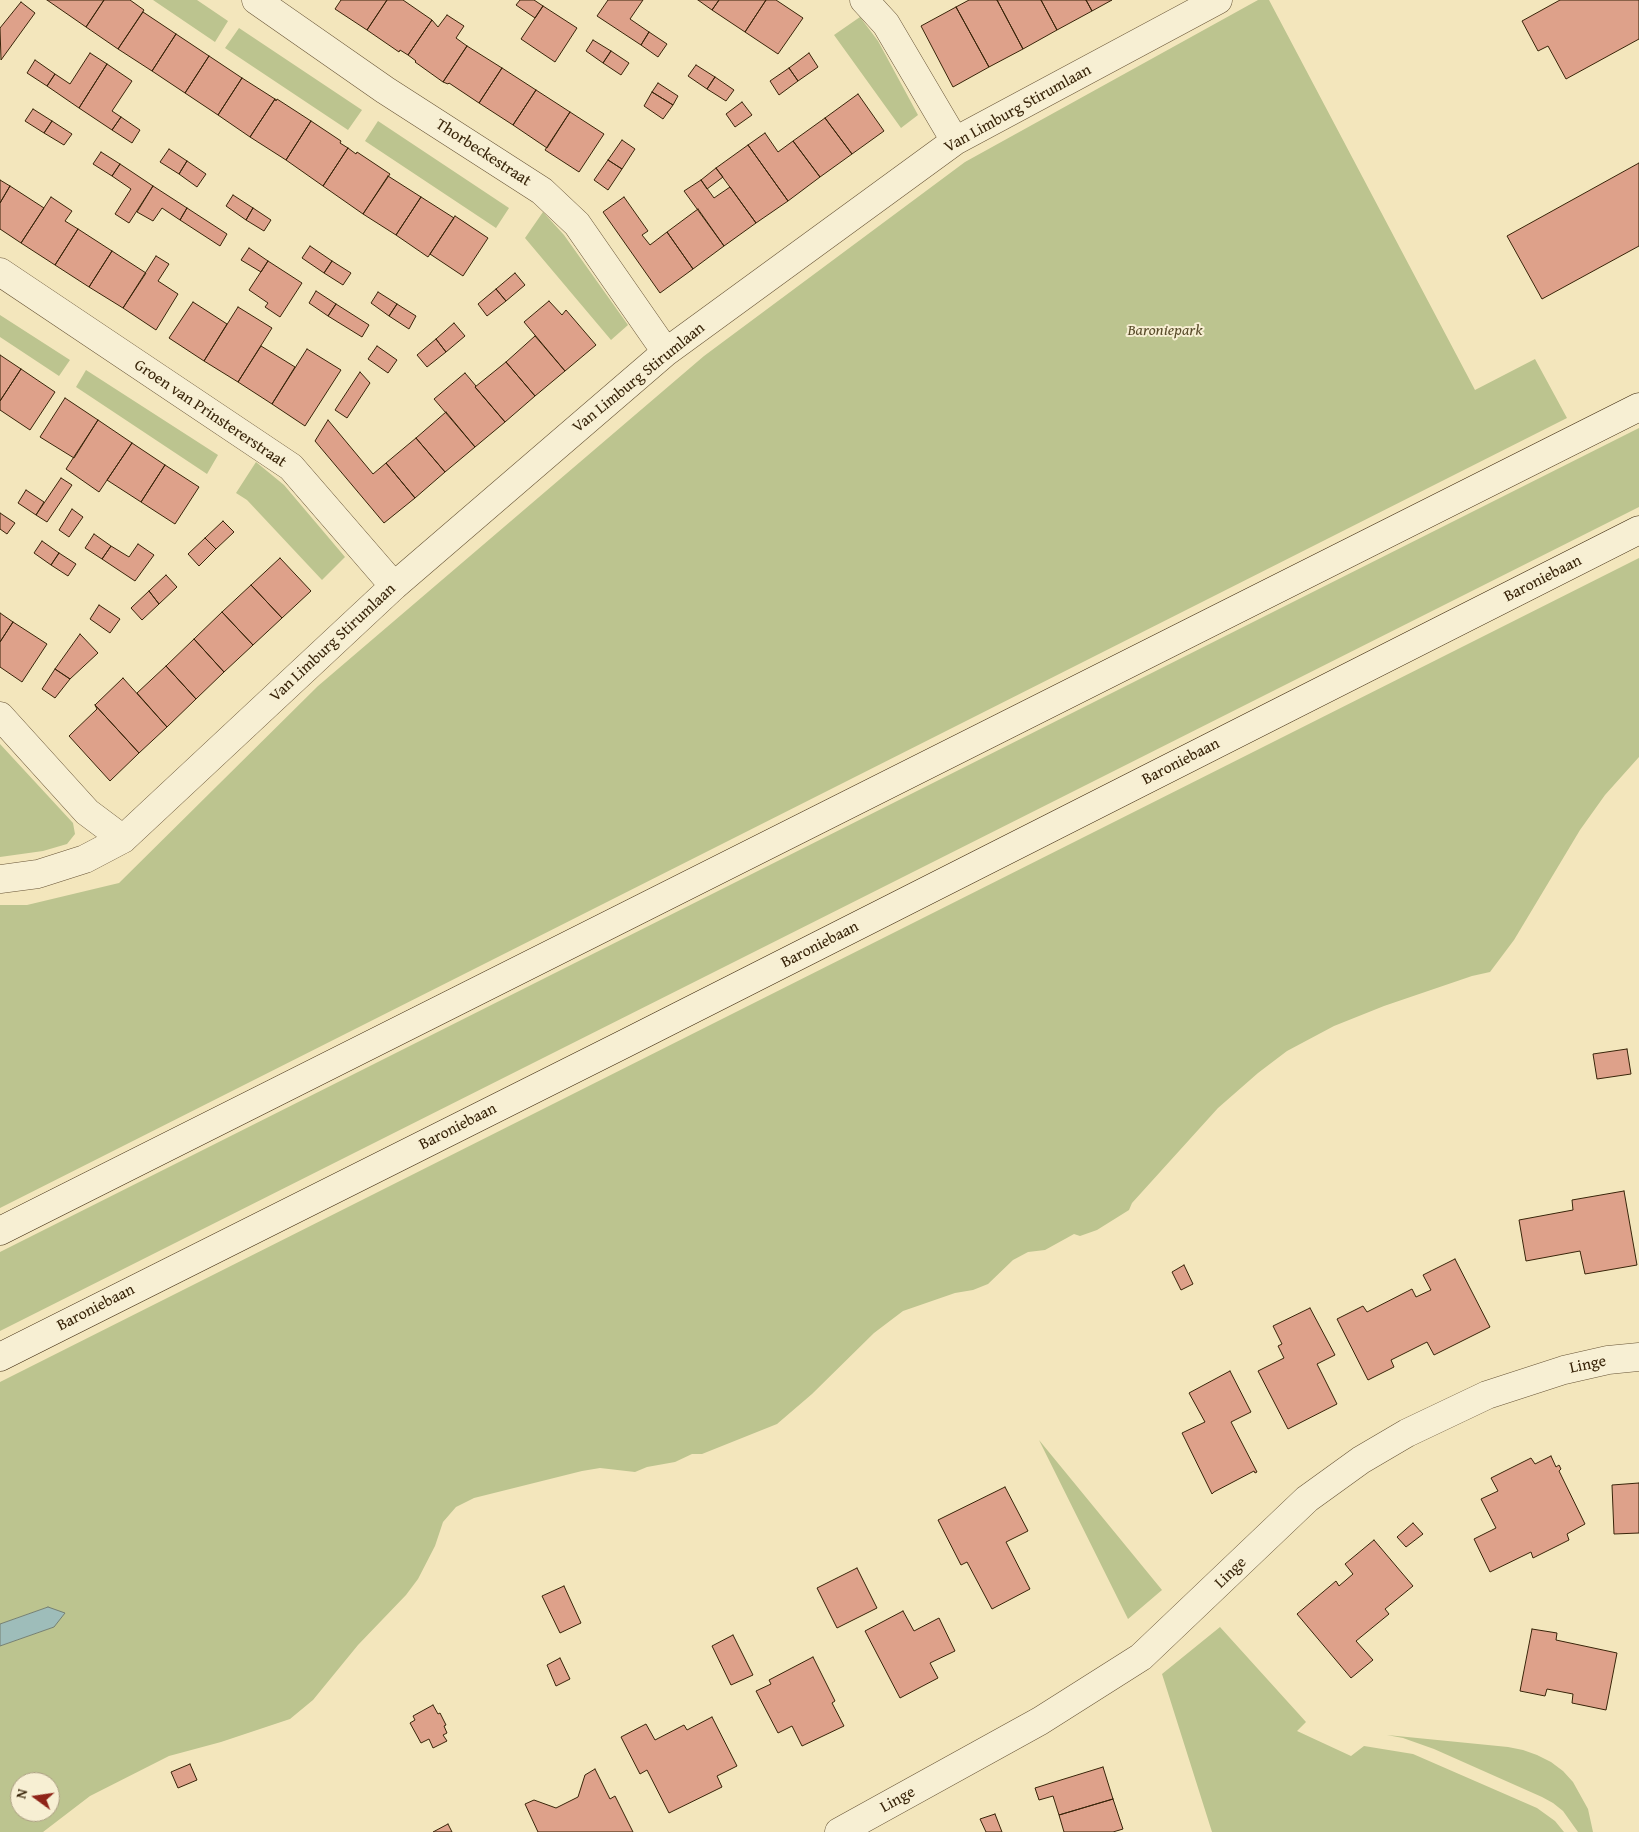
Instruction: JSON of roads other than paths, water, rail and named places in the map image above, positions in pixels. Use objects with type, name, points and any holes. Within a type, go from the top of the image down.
[{"type":"street","name":"Thorbeckestraat","points":[[256,0],[385,90],[542,191],[577,224],[666,352]]},
{"type":"street","points":[[864,0],[886,24],[955,141]]},
{"type":"street","name":"Van Limburg Stirumlaan","points":[[0,879],[38,874],[86,859],[123,839],[394,586],[666,352],[955,141],[1218,0]]},
{"type":"street","name":"Groen van Prinstererstraat","points":[[0,272],[291,467],[394,586]]},
{"type":"street","points":[[0,1231],[1639,407]]},
{"type":"street","name":"Baroniebaan","points":[[0,1357],[615,1049],[1639,530]]},
{"type":"street","points":[[0,716],[86,812],[123,839]]},
{"type":"street","name":"Linge","points":[[839,1832],[1040,1721],[1141,1657],[1307,1499],[1361,1460],[1407,1433],[1486,1395],[1564,1370],[1608,1360],[1639,1357]]},
{"type":"water","points":[[48,1607],[65,1613],[54,1627],[0,1646],[0,1624]]},
{"type":"park label","name":"Baroniepark","points":[[1165,331]]}]
